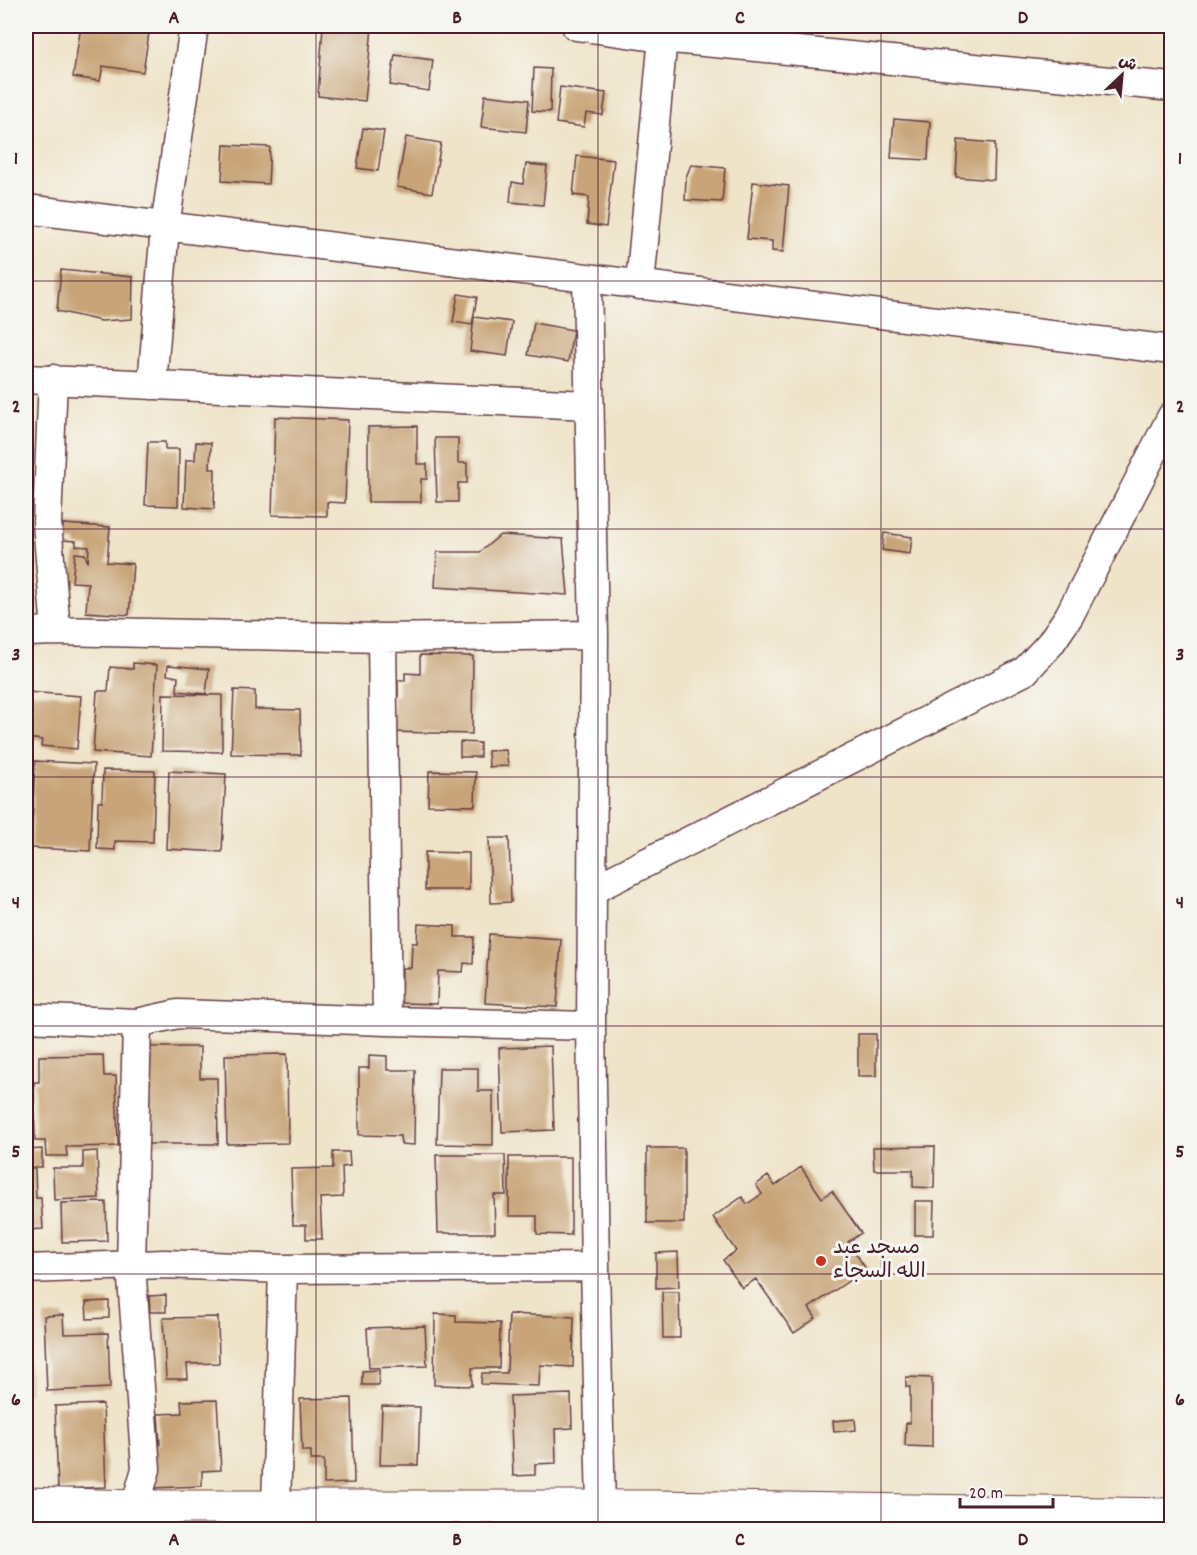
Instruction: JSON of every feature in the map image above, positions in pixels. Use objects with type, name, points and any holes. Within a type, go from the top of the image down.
[{"type":"street","points":[[152,385],[165,226],[194,26]]},
{"type":"street","points":[[576,26],[663,32],[1172,87]]},
{"type":"street","points":[[640,285],[663,32]]},
{"type":"street","points":[[26,209],[1172,350]]},
{"type":"street","points":[[588,278],[594,635],[591,1026],[601,1507]]},
{"type":"street","points":[[56,631],[39,379],[589,405]]},
{"type":"street","points":[[592,890],[1025,671],[1050,644],[1069,616],[1172,416]]},
{"type":"street","points":[[26,632],[382,638],[594,635]]},
{"type":"street","points":[[382,638],[387,1021]]},
{"type":"street","points":[[26,1018],[137,1023],[178,1014],[591,1026]]},
{"type":"street","points":[[135,1507],[146,1469],[131,1265],[137,1023]]},
{"type":"street","points":[[26,1269],[165,1264],[283,1269],[595,1267]]},
{"type":"street","points":[[276,1507],[283,1269]]},
{"type":"street","points":[[26,1504],[135,1507],[755,1508],[1172,1515]]},
{"type":"street","points":[[728,1530],[755,1508]]},
{"type":"building","points":[[81,26],[150,26],[143,72],[103,66],[100,81],[73,77]]},
{"type":"building","points":[[323,26],[372,27],[365,101],[318,96]]},
{"type":"building","points":[[395,55],[433,60],[429,91],[390,85]]},
{"type":"building","points":[[534,68],[551,69],[550,112],[532,111]]},
{"type":"building","points":[[560,87],[606,93],[603,115],[586,113],[584,127],[556,123]]},
{"type":"building","points":[[485,95],[529,100],[526,132],[481,127]]},
{"type":"building","points":[[894,119],[930,122],[928,160],[891,158]]},
{"type":"building","points":[[363,128],[384,131],[378,171],[357,168]]},
{"type":"building","points":[[406,137],[441,143],[432,193],[397,187]]},
{"type":"building","points":[[958,140],[995,143],[994,180],[956,177]]},
{"type":"building","points":[[224,145],[270,147],[268,184],[222,181]]},
{"type":"building","points":[[577,156],[614,160],[606,227],[587,224],[589,197],[573,195]]},
{"type":"building","points":[[526,164],[547,166],[543,205],[510,202],[512,182],[523,184]]},
{"type":"building","points":[[691,165],[725,168],[722,202],[685,200],[686,177]]},
{"type":"building","points":[[753,182],[789,186],[783,252],[772,251],[772,241],[747,239]]},
{"type":"building","points":[[61,270],[133,277],[132,319],[101,321],[57,311]]},
{"type":"building","points":[[458,294],[477,297],[472,325],[453,322]]},
{"type":"building","points":[[474,317],[512,322],[507,356],[470,351]]},
{"type":"building","points":[[534,323],[573,330],[568,362],[528,355]]},
{"type":"building","points":[[275,417],[348,420],[345,503],[327,502],[327,516],[272,515]]},
{"type":"building","points":[[417,426],[417,464],[427,464],[427,479],[421,479],[421,502],[368,502],[368,427]]},
{"type":"building","points":[[435,438],[458,438],[458,463],[467,463],[467,483],[458,483],[458,502],[437,502]]},
{"type":"building","points":[[148,442],[165,442],[165,449],[179,449],[178,506],[145,505]]},
{"type":"building","points":[[196,442],[211,443],[210,469],[215,469],[214,509],[184,507],[186,460],[195,460]]},
{"type":"building","points":[[63,524],[110,527],[107,562],[133,564],[129,615],[86,612],[88,583],[72,582],[75,553],[85,554],[88,563],[89,547],[76,546],[76,541],[62,540]]},
{"type":"building","points":[[884,533],[912,537],[910,554],[882,550]]},
{"type":"building","points":[[500,535],[563,539],[568,595],[435,587],[437,552],[480,552]]},
{"type":"building","points":[[420,655],[473,656],[472,734],[392,732],[393,696],[398,696],[398,680],[405,680],[405,673],[420,674]]},
{"type":"building","points":[[133,663],[157,665],[151,756],[93,752],[97,691],[108,691],[110,667],[133,669]]},
{"type":"building","points":[[168,665],[209,669],[206,694],[177,691],[178,677],[167,675]]},
{"type":"building","points":[[234,690],[255,691],[255,709],[300,710],[301,755],[231,754]]},
{"type":"building","points":[[26,692],[81,696],[77,749],[41,746],[42,740],[26,738]]},
{"type":"building","points":[[163,694],[222,695],[222,752],[162,751]]},
{"type":"building","points":[[460,742],[480,743],[480,757],[460,757]]},
{"type":"building","points":[[506,750],[508,766],[489,767],[488,751]]},
{"type":"building","points":[[35,761],[94,764],[90,851],[31,848]]},
{"type":"building","points":[[103,770],[155,771],[153,842],[115,841],[115,850],[97,849],[98,802],[102,802]]},
{"type":"building","points":[[169,771],[226,774],[222,852],[166,849]]},
{"type":"building","points":[[429,771],[476,772],[475,806],[428,805]]},
{"type":"building","points":[[489,838],[509,838],[511,902],[491,903]]},
{"type":"building","points":[[425,852],[469,853],[469,890],[425,890]]},
{"type":"building","points":[[418,924],[455,926],[455,937],[474,937],[473,964],[464,963],[463,972],[438,971],[437,1004],[401,1003],[402,968],[411,968],[412,943],[417,943]]},
{"type":"building","points":[[489,934],[561,939],[557,1007],[485,1003]]},
{"type":"building","points":[[858,1034],[876,1034],[876,1076],[858,1076]]},
{"type":"building","points":[[551,1046],[554,1130],[502,1132],[499,1048]]},
{"type":"building","points":[[143,1047],[200,1047],[200,1078],[217,1078],[218,1144],[144,1144]]},
{"type":"building","points":[[287,1054],[288,1143],[227,1144],[225,1055]]},
{"type":"building","points":[[103,1055],[104,1076],[116,1076],[118,1146],[66,1147],[67,1156],[46,1156],[45,1141],[35,1141],[34,1082],[39,1082],[39,1056]]},
{"type":"building","points":[[369,1055],[387,1056],[387,1070],[415,1070],[414,1145],[401,1144],[400,1136],[359,1135],[359,1068],[369,1068]]},
{"type":"building","points":[[439,1068],[478,1068],[478,1091],[493,1091],[493,1145],[437,1144]]},
{"type":"building","points":[[31,1127],[31,1146],[26,1146],[26,1128]]},
{"type":"building","points":[[935,1146],[934,1188],[913,1187],[913,1170],[874,1170],[873,1147]]},
{"type":"building","points":[[647,1148],[684,1148],[684,1223],[647,1223]]},
{"type":"building","points":[[42,1149],[42,1167],[26,1167],[26,1150]]},
{"type":"building","points":[[97,1151],[99,1198],[54,1200],[53,1168],[83,1168],[83,1152]]},
{"type":"building","points":[[333,1152],[349,1152],[350,1166],[342,1167],[343,1197],[320,1198],[322,1239],[306,1239],[306,1225],[293,1225],[291,1169],[333,1168]]},
{"type":"building","points":[[436,1155],[505,1155],[506,1195],[494,1195],[495,1233],[438,1233]]},
{"type":"building","points":[[509,1157],[571,1157],[571,1235],[537,1234],[537,1216],[509,1216]]},
{"type":"building","points":[[801,1167],[822,1198],[832,1191],[861,1233],[848,1242],[866,1269],[809,1308],[816,1318],[794,1333],[756,1279],[742,1288],[723,1260],[736,1251],[713,1217],[742,1197],[747,1204],[762,1194],[756,1185],[768,1176],[775,1186]]},
{"type":"building","points":[[26,1169],[35,1169],[36,1198],[41,1198],[43,1229],[26,1230]]},
{"type":"building","points":[[915,1201],[934,1201],[933,1235],[915,1235]]},
{"type":"building","points":[[106,1202],[107,1241],[62,1242],[61,1203]]},
{"type":"building","points":[[678,1252],[679,1287],[656,1288],[656,1253]]},
{"type":"building","points":[[662,1292],[679,1292],[680,1338],[663,1338]]},
{"type":"building","points":[[166,1295],[166,1312],[150,1312],[149,1296]]},
{"type":"building","points":[[109,1301],[109,1318],[87,1319],[86,1302]]},
{"type":"building","points":[[435,1314],[456,1315],[456,1322],[500,1323],[499,1368],[472,1368],[472,1386],[434,1385]]},
{"type":"building","points":[[509,1314],[574,1317],[573,1367],[540,1365],[539,1386],[481,1384],[482,1373],[507,1373]]},
{"type":"building","points":[[63,1315],[64,1334],[108,1333],[110,1388],[47,1391],[44,1316]]},
{"type":"building","points":[[218,1317],[219,1363],[187,1364],[188,1379],[166,1379],[163,1318]]},
{"type":"building","points":[[425,1326],[427,1366],[369,1368],[367,1328]]},
{"type":"building","points":[[27,1331],[30,1393],[26,1393]]},
{"type":"building","points":[[379,1370],[379,1385],[362,1385],[362,1371]]},
{"type":"building","points":[[906,1377],[932,1378],[932,1447],[905,1446],[906,1423],[910,1423],[910,1387],[906,1387]]},
{"type":"building","points":[[571,1394],[572,1428],[555,1429],[556,1463],[535,1464],[535,1475],[513,1476],[510,1396]]},
{"type":"building","points":[[352,1398],[354,1483],[324,1484],[324,1460],[311,1460],[311,1451],[302,1451],[300,1399]]},
{"type":"building","points":[[217,1400],[221,1470],[202,1471],[202,1486],[153,1488],[151,1444],[160,1444],[158,1414],[182,1413],[181,1401]]},
{"type":"building","points":[[103,1404],[106,1487],[58,1489],[55,1406]]},
{"type":"building","points":[[382,1406],[420,1407],[418,1465],[380,1465]]},
{"type":"building","points":[[855,1419],[856,1430],[834,1432],[833,1421]]},
{"type":"place","name":"مسجد عبد الله السجاء","points":[[821,1261]]}]
